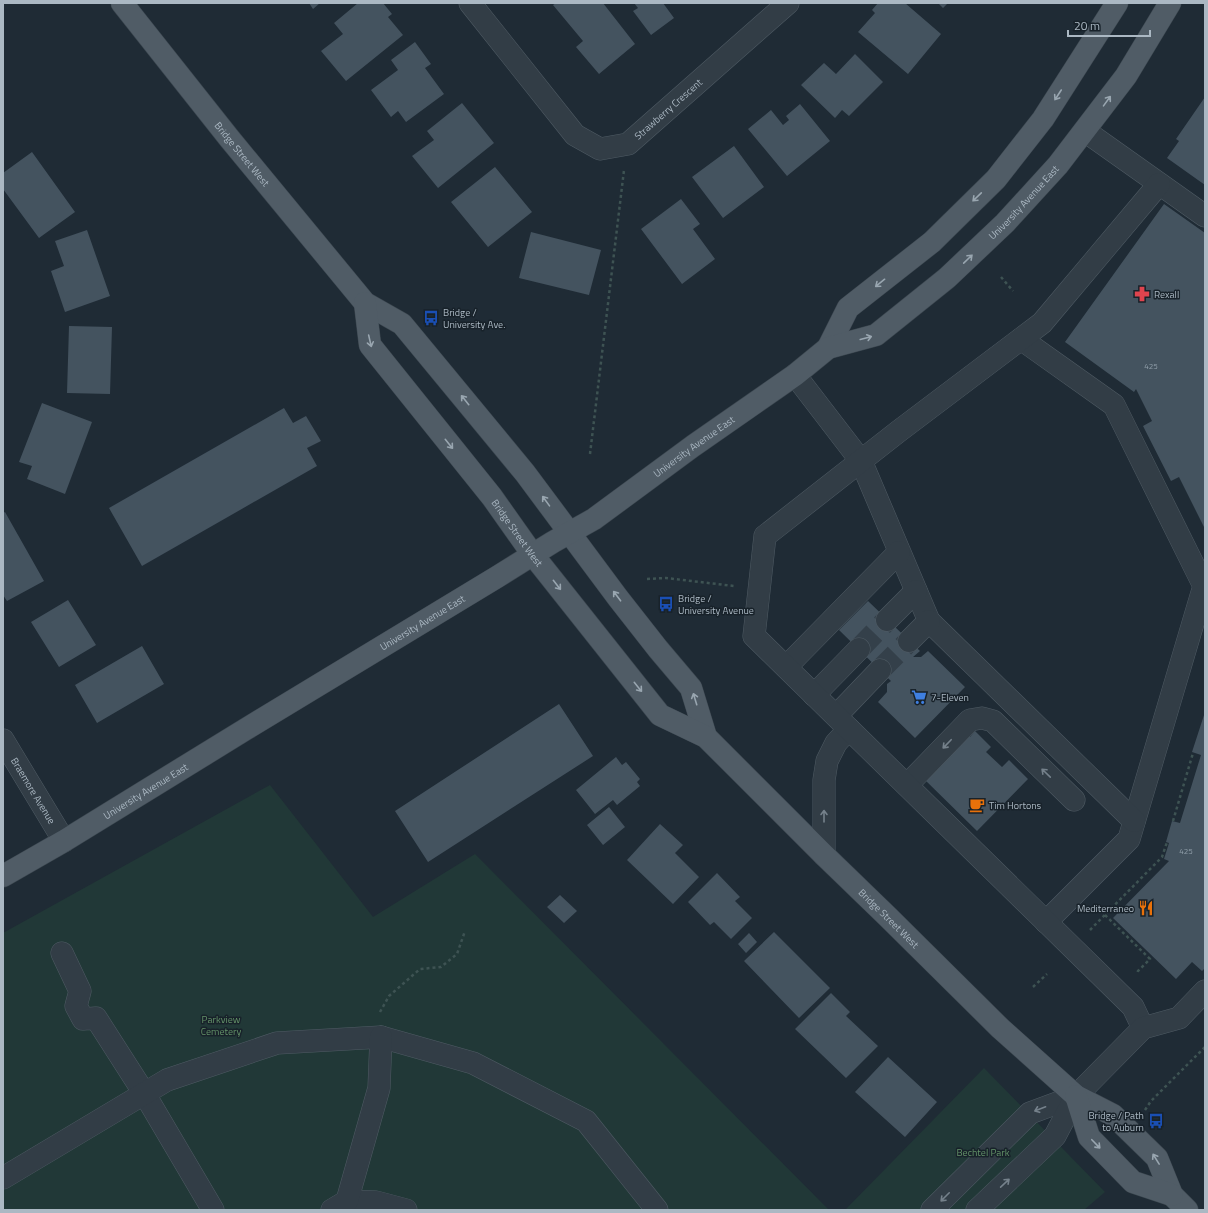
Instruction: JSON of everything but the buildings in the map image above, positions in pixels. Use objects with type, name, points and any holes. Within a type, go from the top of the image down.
[{"type":"main road","name":"Bridge Street West","points":[[122,3],[229,138],[365,303],[402,324],[525,473],[658,649],[692,688],[706,736]]},
{"type":"main road","name":"University Avenue East","points":[[828,348],[848,308],[932,242],[996,179],[1043,119],[1117,3]]},
{"type":"main road","name":"University Avenue East","points":[[3,876],[64,841],[246,729],[594,519],[693,446],[795,375],[828,348],[876,335],[947,278],[1005,223],[1058,165],[1126,76],[1170,3]]},
{"type":"main road","name":"Bridge Street West","points":[[365,303],[370,346],[492,497],[533,555],[660,715],[706,736],[824,855],[1000,1028],[1076,1096],[1113,1115],[1157,1158],[1172,1195],[1187,1210]]},
{"type":"main road","name":"Bridge Street West","points":[[1076,1096],[1089,1137],[1133,1182],[1172,1195]]},
{"type":"street","name":"Strawberry Crescent","points":[[470,3],[575,135],[600,149],[628,144],[788,3]]},
{"type":"street","points":[[1085,131],[1205,216]]},
{"type":"street","points":[[1143,1028],[1133,1007],[754,636],[765,536],[1042,323],[1159,184]]},
{"type":"street","points":[[1021,339],[1114,405],[1204,586],[1128,839],[1046,922]]},
{"type":"street","points":[[795,375],[861,461],[929,621],[1134,821]]},
{"type":"street","points":[[786,667],[899,552]]},
{"type":"street","points":[[888,620],[916,591]]},
{"type":"street","points":[[909,641],[929,621]]},
{"type":"street","points":[[814,695],[859,649]]},
{"type":"street","points":[[824,855],[824,780],[827,761],[836,743],[842,722],[880,670]]},
{"type":"street","points":[[907,785],[970,720],[982,718],[993,721],[1074,800]]},
{"type":"street","name":"Braemore Avenue","points":[[3,740],[64,841]]},
{"type":"street","points":[[62,952],[80,991],[76,1006],[83,1019],[96,1018],[144,1094],[213,1210]]},
{"type":"street","points":[[977,1210],[1055,1136],[1076,1096],[1143,1028],[1179,1018],[1205,991]]},
{"type":"street","points":[[381,1037],[379,1088],[339,1206],[376,1202],[406,1210]]},
{"type":"street","points":[[3,1178],[167,1080],[277,1043],[381,1037],[473,1063],[586,1121],[657,1210]]},
{"type":"street","points":[[932,1210],[1030,1113],[1076,1096]]},
{"type":"path","points":[[590,454],[628,144]]},
{"type":"path","points":[[1001,277],[1013,291]]},
{"type":"path","points":[[647,579],[666,578],[722,584]]},
{"type":"path","points":[[1173,821],[1193,753]]},
{"type":"path","points":[[1088,932],[1162,858],[1167,842]]},
{"type":"path","points":[[1105,915],[1150,959],[1138,971],[1138,979]]},
{"type":"path","points":[[381,1037],[378,1017],[389,996],[420,969],[441,967],[457,954],[465,931]]},
{"type":"path","points":[[1034,987],[1047,974]]},
{"type":"path","points":[[1145,1112],[1151,1101],[1205,1047]]},
{"type":"green space","name":"Parkview Cemetery","points":[[270,785],[373,917],[475,854],[829,1210],[3,1210],[3,933]]},
{"type":"green space","name":"Bechtel Park","points":[[984,1068],[1105,1192],[1084,1210],[845,1210]]},
{"type":"tunnel","points":[[859,649],[887,620]]},
{"type":"tunnel","points":[[880,670],[909,641]]},
{"type":"place","name":"Rexall","points":[[1142,294]]},
{"type":"place","name":"Bridge / University Ave.","points":[[431,318]]},
{"type":"place","name":"Bridge / University Avenue","points":[[666,604]]},
{"type":"place","name":"7-Eleven","points":[[919,697]]},
{"type":"place","name":"Tim Hortons","points":[[977,805]]},
{"type":"place","name":"Mediterraneo","points":[[1146,908]]},
{"type":"place","name":"Bridge / Path to Auburn","points":[[1156,1121]]}]
